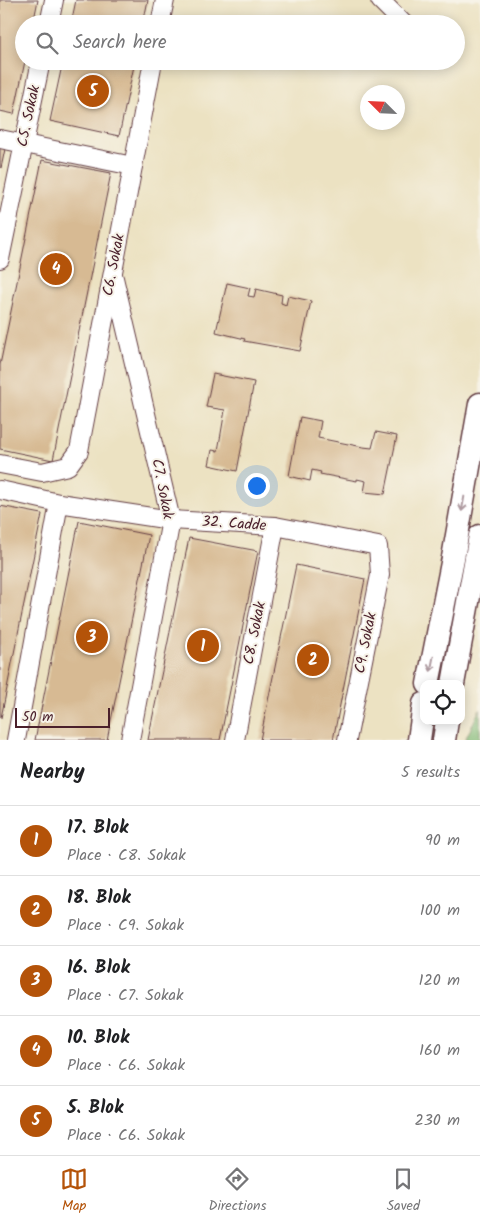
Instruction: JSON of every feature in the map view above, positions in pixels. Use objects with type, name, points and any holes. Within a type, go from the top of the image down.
[{"type":"main road","points":[[429,680],[453,558],[480,404]]},
{"type":"main road","points":[[454,680],[480,536]]},
{"type":"main road","points":[[419,740],[421,725]]},
{"type":"main road","points":[[444,740],[446,725]]},
{"type":"street","points":[[50,15],[54,0]]},
{"type":"street","points":[[162,15],[165,0]]},
{"type":"street","points":[[380,0],[395,15]]},
{"type":"street","name":"C5. Sokak","points":[[0,259],[39,70]]},
{"type":"street","name":"C6. Sokak","points":[[0,464],[42,472],[68,466],[79,451],[151,70]]},
{"type":"street","points":[[0,139],[133,166]]},
{"type":"street","name":"C7. Sokak","points":[[112,270],[171,520],[130,740]]},
{"type":"street","name":"32. Cadde","points":[[0,490],[59,503],[171,520],[275,526],[378,546]]},
{"type":"street","points":[[16,740],[59,503]]},
{"type":"street","name":"C8. Sokak","points":[[235,740],[275,526]]},
{"type":"street","name":"C9. Sokak","points":[[346,740],[380,575],[378,546]]},
{"type":"green space","points":[[480,709],[480,740],[465,740]]},
{"type":"building","points":[[0,0],[38,0],[35,15],[15,15],[15,70],[23,70],[14,114],[0,111]]},
{"type":"building","points":[[76,0],[148,0],[145,15],[73,15]]},
{"type":"building","points":[[61,70],[133,70],[119,136],[50,121]]},
{"type":"building","points":[[0,148],[5,149],[1,168],[0,168]]},
{"type":"building","points":[[42,160],[111,173],[53,460],[0,449],[0,365]]},
{"type":"building","points":[[227,283],[250,288],[248,296],[254,297],[256,289],[282,295],[281,303],[286,305],[288,296],[311,301],[300,351],[244,341],[245,339],[216,332]]},
{"type":"building","points":[[213,374],[254,382],[237,471],[209,465],[212,450],[218,451],[225,410],[206,407]]},
{"type":"building","points":[[300,417],[321,421],[318,438],[363,447],[372,448],[376,432],[397,436],[385,494],[364,492],[366,481],[320,474],[321,472],[312,470],[310,481],[289,476]]},
{"type":"building","points":[[0,506],[42,514],[1,718],[0,718]]},
{"type":"building","points":[[79,521],[149,535],[107,740],[35,740]]},
{"type":"building","points":[[189,538],[258,551],[220,740],[148,740]]},
{"type":"building","points":[[296,565],[365,579],[333,740],[260,740]]},
{"type":"place","name":"5. Blok","points":[[93,91]]},
{"type":"place","name":"10. Blok","points":[[56,269]]},
{"type":"place","name":"16. Blok","points":[[92,637]]},
{"type":"place","name":"17. Blok","points":[[203,646]]},
{"type":"place","name":"18. Blok","points":[[313,660]]}]
